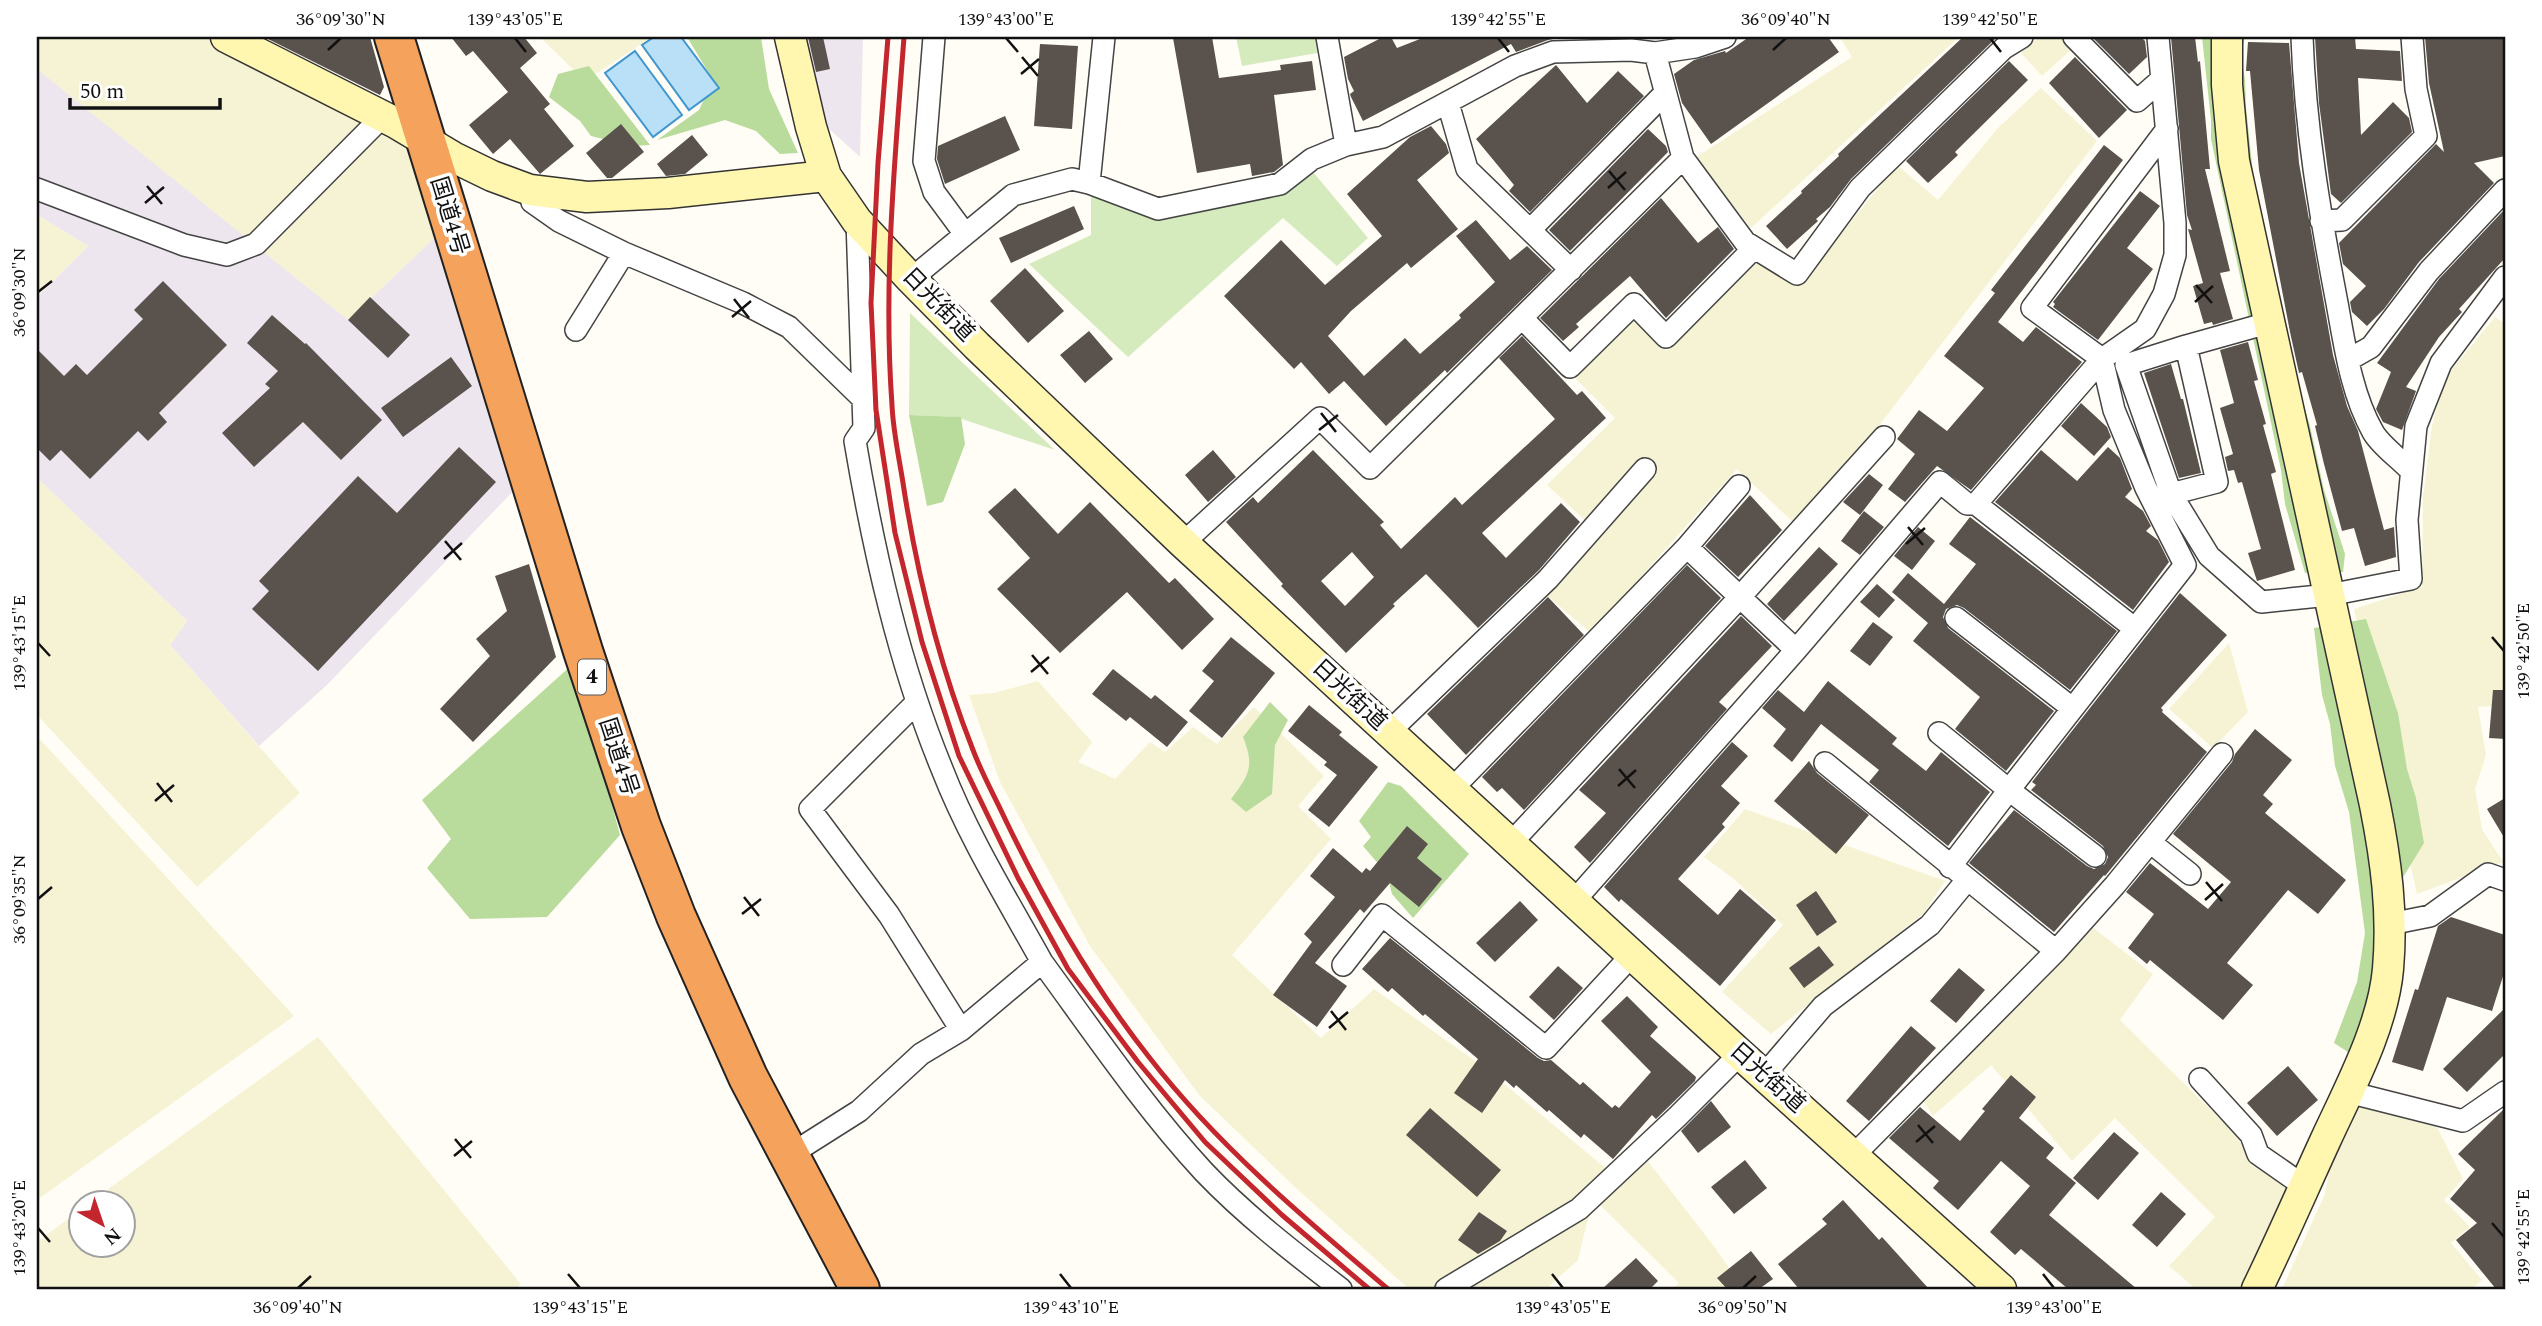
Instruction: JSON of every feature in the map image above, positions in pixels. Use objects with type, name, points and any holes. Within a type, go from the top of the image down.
[{"type":"highway","name":"国道4号","points":[[394,37],[575,625],[641,826],[701,973],[748,1077],[860,1289]]},
{"type":"street","points":[[226,37],[482,172],[530,190],[587,197],[668,193],[826,176]]},
{"type":"street","name":"日光街道","points":[[790,37],[811,127],[826,176],[858,221],[912,279],[977,346],[1183,542],[1740,1054],[2001,1289]]},
{"type":"street","points":[[934,37],[924,161],[934,192],[965,234]]},
{"type":"street","points":[[1089,183],[1104,37]]},
{"type":"street","points":[[1327,37],[1346,145]]},
{"type":"street","points":[[912,279],[1013,195],[1072,179],[1158,209],[1280,184],[1312,159],[1346,145],[1383,137],[1515,66],[1553,52],[1631,50],[1655,53],[1695,47],[1725,37]]},
{"type":"street","points":[[1655,53],[1683,158],[1745,242],[1797,274],[1860,188],[2004,48],[2022,37]]},
{"type":"street","points":[[2074,37],[2137,101],[2162,79]]},
{"type":"street","points":[[1976,504],[2102,359],[2145,329],[2164,294],[2175,255],[2158,37]]},
{"type":"street","points":[[2227,37],[2227,85],[2234,161],[2375,805],[2386,862],[2390,924],[2388,972],[2377,1020],[2348,1092],[2257,1289]]},
{"type":"street","points":[[2302,37],[2308,135],[2348,360],[2357,395],[2374,434],[2410,470]]},
{"type":"street","points":[[2321,220],[2342,220],[2426,136],[2416,89],[2412,37]]},
{"type":"street","points":[[1530,230],[1664,94]]},
{"type":"street","points":[[1448,103],[1466,169],[1571,270]]},
{"type":"street","points":[[37,189],[184,245],[226,255],[256,244],[382,117]]},
{"type":"street","points":[[1764,1075],[1823,1006],[1930,925],[2009,790],[2185,565],[2146,488],[2114,410],[2102,359],[2032,308],[2167,129]]},
{"type":"street","points":[[1183,542],[1320,418],[1370,468],[1683,158]]},
{"type":"street","points":[[530,190],[532,202],[559,222],[624,253],[743,303],[789,327],[862,398]]},
{"type":"street","points":[[2348,360],[2371,346],[2429,271],[2505,190]]},
{"type":"street","points":[[858,221],[864,428],[855,442],[869,523],[917,702],[942,771],[987,862],[1042,961],[1124,1074],[1205,1172],[1286,1247],[1341,1289]]},
{"type":"street","points":[[1523,319],[1570,367],[1634,304],[1666,337],[1754,248]]},
{"type":"street","points":[[576,330],[624,253]]},
{"type":"street","points":[[2268,323],[2126,365],[2171,494],[2209,556],[2261,602],[2329,595],[2412,579],[2407,520],[2416,426],[2441,363],[2505,276]]},
{"type":"street","points":[[2171,494],[2217,482],[2186,346]]},
{"type":"street","points":[[1511,843],[1740,597],[1884,437]]},
{"type":"street","points":[[1389,732],[1548,579],[1645,469]]},
{"type":"street","points":[[1574,901],[1940,482],[1967,504],[1976,504],[2134,628]]},
{"type":"street","points":[[1452,789],[1687,547],[1739,486]]},
{"type":"street","points":[[1687,547],[1796,650]]},
{"type":"street","points":[[1956,618],[2072,708]]},
{"type":"street","points":[[917,702],[810,808],[889,915],[961,1030]]},
{"type":"street","points":[[1939,733],[2095,856]]},
{"type":"street","points":[[1853,1156],[2056,951],[2222,754]]},
{"type":"street","points":[[1825,763],[1958,874],[2056,951]]},
{"type":"street","points":[[2150,842],[2190,874]]},
{"type":"street","points":[[2390,924],[2430,916],[2488,874],[2505,880]]},
{"type":"street","points":[[1343,965],[1382,915],[1546,1048],[1632,955]]},
{"type":"street","points":[[788,1156],[859,1111],[921,1054],[961,1030],[1042,961]]},
{"type":"street","points":[[1446,1289],[1579,1209],[1740,1054]]},
{"type":"street","points":[[2200,1079],[2251,1135],[2258,1154],[2305,1186]]},
{"type":"street","points":[[2348,1092],[2463,1121],[2505,1093]]},
{"type":"shaded area","points":[[37,37],[205,37],[408,147],[435,237],[348,320],[37,69]]},
{"type":"shaded area","points":[[540,37],[652,37],[585,81]]},
{"type":"shaded area","points":[[793,37],[863,37],[860,157],[827,127],[796,62]]},
{"type":"shaded area","points":[[1840,37],[1959,37],[1751,228],[1695,158],[1852,57]]},
{"type":"shaded area","points":[[2039,37],[2065,37],[2074,47],[2042,76],[2021,53]]},
{"type":"shaded area","points":[[37,67],[348,320],[435,237],[519,485],[327,685],[259,746],[170,645],[187,621],[37,478],[37,297],[88,246],[37,215]]},
{"type":"shaded area","points":[[2041,88],[2097,141],[1881,423],[1794,523],[1737,469],[1591,633],[1544,593],[1600,534],[1547,485],[1615,418],[1573,376],[1632,320],[1667,351],[1752,260],[1800,284],[1897,165],[1938,200],[1998,128]]},
{"type":"shaded area","points":[[37,215],[88,246],[37,297]]},
{"type":"shaded area","points":[[2495,317],[2505,324],[2505,705],[2478,707],[2486,755],[2475,789],[2482,829],[2503,862],[2417,894],[2354,609],[2422,587],[2423,498],[2432,426],[2445,378]]},
{"type":"shaded area","points":[[37,478],[187,621],[170,645],[300,793],[197,887],[37,715]]},
{"type":"shaded area","points":[[2229,643],[2248,712],[2213,748],[2169,709]]},
{"type":"shaded area","points":[[1038,681],[1092,742],[1078,762],[1115,779],[1150,742],[1165,752],[1193,727],[1217,744],[1254,707],[1324,776],[1298,806],[1331,839],[1232,955],[1321,1038],[1374,989],[1485,1068],[1609,1171],[1587,1222],[1578,1260],[1546,1289],[1409,1289],[1298,1190],[1199,1095],[1090,946],[1000,782],[969,695],[994,693]]},
{"type":"shaded area","points":[[37,736],[294,1016],[37,1200]]},
{"type":"shaded area","points":[[1745,809],[1945,881],[1924,913],[1771,1034],[1722,992],[1783,925],[1734,879],[1704,857]]},
{"type":"shaded area","points":[[2083,920],[2153,974],[2120,1020],[2237,1136],[2252,1166],[2291,1188],[2241,1289],[2196,1289],[2169,1266],[2215,1217],[2115,1118],[2072,1161],[1991,1065],[1933,1116],[1917,1091]]},
{"type":"shaded area","points":[[318,1037],[521,1284],[514,1289],[37,1289],[37,1242],[66,1220],[66,1260],[136,1260],[136,1190],[107,1190]]},
{"type":"shaded area","points":[[2357,1102],[2437,1127],[2463,1179],[2444,1200],[2470,1227],[2451,1243],[2482,1280],[2472,1289],[2282,1289],[2325,1194],[2330,1165]]},
{"type":"shaded area","points":[[1647,1160],[1744,1289],[1673,1289],[1679,1283],[1600,1205]]},
{"type":"green space","points":[[687,37],[761,37],[769,89],[798,153],[780,154],[756,131],[725,120],[657,140],[699,110],[713,80]]},
{"type":"green space","points":[[1236,37],[1320,37],[1323,52],[1242,66]]},
{"type":"green space","points":[[2202,37],[2245,37],[2241,55],[2254,183],[2295,376],[2310,426],[2324,490],[2345,554],[2343,572],[2305,573],[2285,504],[2281,470],[2211,139]]},
{"type":"green space","points":[[589,66],[650,145],[631,146],[591,136],[580,121],[549,97],[558,74]]},
{"type":"green space","points":[[1314,173],[1368,238],[1337,266],[1283,218],[1128,357],[1029,264],[1091,235],[1091,196],[1165,219],[1279,195]]},
{"type":"green space","points":[[910,313],[1055,450],[956,417],[909,415]]},
{"type":"green space","points":[[909,415],[961,417],[965,444],[943,502],[927,506]]},
{"type":"green space","points":[[2366,619],[2398,713],[2407,769],[2416,798],[2424,843],[2402,879],[2402,906],[2351,1054],[2334,1043],[2357,982],[2365,933],[2349,812],[2335,766],[2330,724],[2322,695],[2314,628]]},
{"type":"green space","points":[[574,663],[620,835],[547,917],[470,919],[427,868],[451,839],[422,800]]},
{"type":"green space","points":[[1270,702],[1288,720],[1275,745],[1272,794],[1246,812],[1231,799],[1248,770],[1249,756],[1243,737]]},
{"type":"green space","points":[[1388,782],[1401,786],[1469,854],[1413,918],[1392,894],[1387,874],[1363,846],[1371,837],[1359,821]]},
{"type":"water","points":[[654,37],[681,37],[719,88],[689,110],[642,45]]},
{"type":"water","points":[[635,51],[682,115],[653,137],[605,73]]},
{"type":"building","points":[[264,37],[370,37],[384,87],[380,95]]},
{"type":"building","points":[[451,37],[524,37],[537,53],[520,68],[550,104],[544,109],[574,146],[540,174],[510,139],[493,154],[469,125],[508,92],[473,51],[466,56]]},
{"type":"building","points":[[808,37],[823,37],[830,69],[816,72]]},
{"type":"building","points":[[1212,37],[1219,78],[1281,70],[1280,65],[1312,61],[1316,90],[1274,95],[1283,165],[1274,172],[1252,176],[1250,164],[1197,173],[1173,38]]},
{"type":"building","points":[[1383,37],[1391,37],[1397,48],[1425,37],[1564,37],[1516,52],[1511,44],[1363,121],[1350,94],[1354,91],[1348,79],[1344,57]]},
{"type":"building","points":[[1749,37],[1828,37],[1839,52],[1711,144],[1682,103],[1674,74],[1694,60],[1725,51],[1726,53]]},
{"type":"building","points":[[1963,37],[1997,37],[1851,179],[1830,207],[1816,219],[1818,221],[1787,249],[1766,226],[1839,156],[1838,154]]},
{"type":"building","points":[[2141,37],[2145,41],[2147,57],[2129,74],[2094,39]]},
{"type":"building","points":[[2171,37],[2195,37],[2198,62],[2200,61],[2210,169],[2205,169],[2230,271],[2220,273],[2233,319],[2213,325],[2212,322],[2204,324],[2193,286],[2203,283],[2188,229],[2192,230],[2187,215]]},
{"type":"building","points":[[2315,37],[2355,37],[2356,49],[2400,51],[2402,81],[2358,78],[2361,135],[2393,102],[2409,118],[2412,132],[2341,203],[2331,194],[2319,103]]},
{"type":"building","points":[[2425,37],[2505,37],[2505,156],[2474,163],[2494,183],[2419,262],[2384,309],[2367,326],[2352,312],[2350,302],[2366,286],[2343,264],[2339,243],[2436,144],[2444,152],[2429,83]]},
{"type":"building","points":[[2248,42],[2289,43],[2299,163],[2333,355],[2347,406],[2358,431],[2384,530],[2394,527],[2396,557],[2365,566],[2354,528],[2342,531],[2315,426],[2317,425],[2302,372],[2299,373],[2259,170],[2250,71],[2246,71]]},
{"type":"building","points":[[1040,44],[1078,46],[1072,129],[1034,126]]},
{"type":"building","points":[[2075,57],[2127,110],[2099,138],[2049,83]]},
{"type":"building","points":[[2009,61],[2028,80],[1955,152],[1958,155],[1928,183],[1906,161]]},
{"type":"building","points":[[1556,65],[1587,103],[1618,71],[1644,96],[1530,212],[1509,191],[1514,185],[1476,139]]},
{"type":"building","points":[[1005,116],[1020,150],[945,184],[937,159],[938,146]]},
{"type":"building","points":[[621,124],[644,152],[612,178],[607,178],[586,153]]},
{"type":"building","points":[[1431,126],[1446,144],[1449,153],[1417,180],[1458,229],[1411,268],[1407,263],[1351,311],[1328,336],[1364,376],[1405,338],[1420,354],[1461,318],[1459,315],[1495,282],[1456,236],[1476,220],[1510,260],[1527,246],[1552,270],[1447,373],[1445,370],[1386,426],[1344,381],[1329,394],[1301,362],[1294,369],[1224,296],[1281,240],[1325,285],[1382,236],[1347,194],[1410,137]]},
{"type":"building","points":[[1648,129],[1666,146],[1668,152],[1570,251],[1549,230]]},
{"type":"building","points":[[692,135],[708,155],[685,174],[666,176],[657,164]]},
{"type":"building","points":[[2104,145],[2123,160],[1998,322],[2023,342],[2036,327],[2082,362],[1971,490],[1937,466],[1905,502],[1888,489],[1915,454],[1897,439],[1919,410],[1947,431],[1984,388],[1944,356],[1995,293],[1991,290]]},
{"type":"building","points":[[2140,191],[2160,206],[2127,248],[2153,269],[2098,340],[2053,307],[2053,302]]},
{"type":"building","points":[[1661,198],[1698,243],[1718,227],[1734,249],[1666,318],[1630,276],[1576,324],[1579,327],[1563,341],[1540,318]]},
{"type":"building","points":[[1074,206],[1084,229],[1011,263],[999,238]]},
{"type":"building","points":[[2505,209],[2505,258],[2459,309],[2462,312],[2439,337],[2406,387],[2416,391],[2402,430],[2383,422],[2376,409],[2391,372],[2377,363],[2439,279]]},
{"type":"building","points":[[1025,268],[1064,311],[1028,343],[990,301]]},
{"type":"building","points":[[163,281],[227,345],[159,413],[167,422],[148,441],[138,431],[90,479],[61,450],[50,461],[37,448],[37,349],[64,376],[76,364],[87,375],[143,319],[134,310]]},
{"type":"building","points":[[370,297],[410,335],[388,358],[348,320]]},
{"type":"building","points":[[272,315],[306,343],[382,420],[341,460],[303,422],[254,467],[222,433],[270,388],[265,384],[278,371],[247,343]]},
{"type":"building","points":[[1089,331],[1113,359],[1085,383],[1060,355]]},
{"type":"building","points":[[1522,336],[1577,395],[1582,391],[1606,418],[1482,533],[1506,558],[1561,503],[1580,522],[1539,570],[1478,628],[1426,574],[1346,653],[1281,586],[1283,584],[1226,522],[1253,497],[1258,503],[1313,450],[1384,522],[1380,525],[1401,549],[1455,497],[1462,505],[1555,419],[1499,358]],"holes":[[[1352,552],[1374,577],[1345,606],[1321,581]]]},
{"type":"building","points":[[2248,342],[2258,380],[2254,381],[2266,424],[2263,425],[2276,472],[2271,474],[2295,570],[2257,581],[2248,553],[2261,549],[2242,482],[2238,483],[2234,470],[2228,471],[2225,457],[2233,454],[2220,408],[2234,403],[2220,350]]},
{"type":"building","points":[[451,357],[472,386],[403,437],[381,408]]},
{"type":"building","points":[[2171,364],[2183,399],[2201,473],[2179,478],[2144,373]]},
{"type":"building","points":[[2081,403],[2107,427],[2111,437],[2094,456],[2061,426]]},
{"type":"building","points":[[459,447],[496,482],[318,671],[252,609],[269,591],[259,581],[358,476],[397,513]]},
{"type":"building","points":[[2108,447],[2120,458],[2132,489],[2125,497],[2143,511],[2151,526],[2146,531],[2158,540],[2169,562],[2133,610],[1995,502],[2041,450],[2077,481]]},
{"type":"building","points":[[1213,450],[1236,477],[1208,502],[1185,475]]},
{"type":"building","points":[[1869,474],[1883,485],[1860,515],[1843,502]]},
{"type":"building","points":[[1015,488],[1058,534],[1090,502],[1169,583],[1175,578],[1214,619],[1182,650],[1127,592],[1060,653],[997,589],[1030,558],[988,512]]},
{"type":"building","points":[[1750,495],[1782,530],[1738,577],[1705,546]]},
{"type":"building","points":[[1864,511],[1884,527],[1860,555],[1841,541]]},
{"type":"building","points":[[1970,517],[2117,631],[2070,690],[1964,608],[1957,605],[1946,609],[1943,617],[1948,628],[2054,711],[2006,771],[1955,729],[1980,697],[1913,641],[1928,623],[1892,592],[1908,573],[1944,604],[1976,564],[1949,544]]},
{"type":"building","points":[[1918,527],[1935,541],[1912,570],[1894,556]]},
{"type":"building","points":[[1819,547],[1838,564],[1784,621],[1767,604]]},
{"type":"building","points":[[529,564],[556,657],[473,742],[440,709],[490,656],[476,639],[507,611],[495,576]]},
{"type":"building","points":[[1687,565],[1721,598],[1524,810],[1502,788],[1497,792],[1482,777]]},
{"type":"building","points":[[1877,584],[1895,600],[1879,618],[1860,602]]},
{"type":"building","points":[[2180,593],[2227,635],[2161,708],[2162,712],[2207,752],[2105,876],[2054,932],[1969,863],[2014,810],[2087,866],[2094,869],[2105,864],[2108,857],[2103,846],[2031,790],[2036,785],[2032,782]]},
{"type":"building","points":[[1548,597],[1584,635],[1466,755],[1427,714]]},
{"type":"building","points":[[1741,616],[1772,646],[1719,702],[1727,709],[1590,863],[1574,847],[1606,813],[1579,790]]},
{"type":"building","points":[[1873,622],[1893,637],[1870,666],[1850,651]]},
{"type":"building","points":[[1231,637],[1275,673],[1222,738],[1189,711],[1214,681],[1202,671]]},
{"type":"building","points":[[1113,669],[1151,699],[1155,695],[1188,722],[1167,747],[1130,717],[1126,721],[1092,694]]},
{"type":"building","points":[[1828,681],[1897,738],[1892,744],[1926,771],[1941,752],[1990,792],[1948,846],[1869,782],[1879,770],[1821,724],[1792,762],[1773,746],[1786,729],[1762,708],[1778,690],[1804,712]]},
{"type":"building","points":[[2493,690],[2505,690],[2505,739],[2489,738]]},
{"type":"building","points":[[1309,705],[1342,732],[1339,735],[1378,767],[1329,827],[1308,810],[1337,775],[1324,765],[1327,762],[1288,731]]},
{"type":"building","points":[[2255,729],[2292,760],[2263,795],[2273,804],[2265,813],[2346,880],[2318,914],[2288,890],[2227,963],[2253,985],[2223,1020],[2150,960],[2147,964],[2128,948],[2154,914],[2126,892],[2150,863],[2208,909],[2231,882],[2173,834],[2232,762],[2235,754]]},
{"type":"building","points":[[1732,742],[1748,756],[1721,786],[1740,803],[1722,824],[1725,827],[1678,879],[1718,915],[1740,889],[1776,920],[1720,986],[1604,887]]},
{"type":"building","points":[[1809,761],[1817,773],[1869,815],[1836,854],[1774,801]]},
{"type":"building","points":[[2505,798],[2505,839],[2487,809]]},
{"type":"building","points":[[1407,826],[1428,844],[1417,858],[1442,879],[1419,907],[1390,883],[1364,913],[1360,909],[1315,963],[1347,986],[1317,1027],[1273,995],[1312,942],[1304,934],[1335,897],[1310,876],[1333,848],[1362,873],[1366,868],[1370,871]]},
{"type":"building","points":[[1816,891],[1837,922],[1817,936],[1796,905]]},
{"type":"building","points":[[1520,901],[1538,920],[1495,962],[1476,943]]},
{"type":"building","points":[[2451,917],[2505,935],[2505,970],[2492,1011],[2447,997],[2423,1071],[2392,1062],[2438,926]]},
{"type":"building","points":[[1390,938],[1538,1058],[1551,1060],[1580,1085],[1583,1082],[1612,1108],[1615,1105],[1619,1108],[1651,1072],[1601,1021],[1627,996],[1658,1027],[1650,1036],[1696,1077],[1695,1081],[1656,1119],[1652,1115],[1613,1159],[1584,1134],[1581,1138],[1549,1110],[1547,1112],[1516,1085],[1514,1088],[1505,1080],[1482,1113],[1454,1093],[1478,1059],[1392,988],[1388,992],[1362,969]]},
{"type":"building","points":[[1819,946],[1834,965],[1804,988],[1789,968]]},
{"type":"building","points":[[1558,966],[1583,988],[1554,1020],[1529,997]]},
{"type":"building","points":[[1959,968],[1985,990],[1956,1023],[1930,1001]]},
{"type":"building","points":[[2505,1008],[2505,1054],[2467,1092],[2443,1069]]},
{"type":"building","points":[[1911,1026],[1936,1048],[1869,1121],[1846,1101]]},
{"type":"building","points":[[2288,1066],[2318,1100],[2277,1136],[2247,1103]]},
{"type":"building","points":[[2011,1075],[2036,1097],[2019,1118],[2054,1148],[2046,1158],[2076,1183],[2049,1215],[2137,1289],[2068,1289],[2021,1249],[2015,1255],[1990,1232],[2030,1186],[2001,1161],[1958,1210],[1933,1188],[1939,1181],[1889,1138],[1920,1107],[1960,1141],[1985,1111],[1982,1109]]},
{"type":"building","points":[[1711,1101],[1731,1127],[1698,1153],[1681,1131]]},
{"type":"building","points":[[1430,1108],[1501,1170],[1477,1197],[1406,1135]]},
{"type":"building","points":[[2505,1108],[2505,1289],[2496,1289],[2456,1240],[2477,1223],[2450,1199],[2475,1170],[2458,1154]]},
{"type":"building","points":[[2114,1132],[2139,1153],[2098,1200],[2073,1178]]},
{"type":"building","points":[[1745,1160],[1767,1188],[1734,1214],[1711,1187]]},
{"type":"building","points":[[2161,1192],[2186,1214],[2157,1247],[2132,1225]]},
{"type":"building","points":[[1843,1200],[1879,1240],[1882,1237],[1929,1289],[1799,1289],[1778,1264],[1827,1224],[1822,1219]]},
{"type":"building","points":[[1479,1212],[1507,1231],[1500,1241],[1478,1254],[1458,1240]]},
{"type":"building","points":[[1751,1251],[1773,1279],[1759,1289],[1727,1289],[1717,1278]]},
{"type":"building","points":[[1636,1258],[1658,1281],[1650,1289],[1602,1289]]},
{"type":"railway","points":[[888,37],[871,303],[876,410],[895,533],[922,642],[959,756],[1018,878],[1068,969],[1138,1062],[1205,1142],[1282,1215],[1369,1289]]},
{"type":"railway","points":[[904,37],[889,267],[893,415],[922,585],[950,685],[973,750],[1021,852],[1054,913],[1089,973],[1128,1030],[1175,1089],[1232,1150],[1293,1208],[1388,1289]]}]
